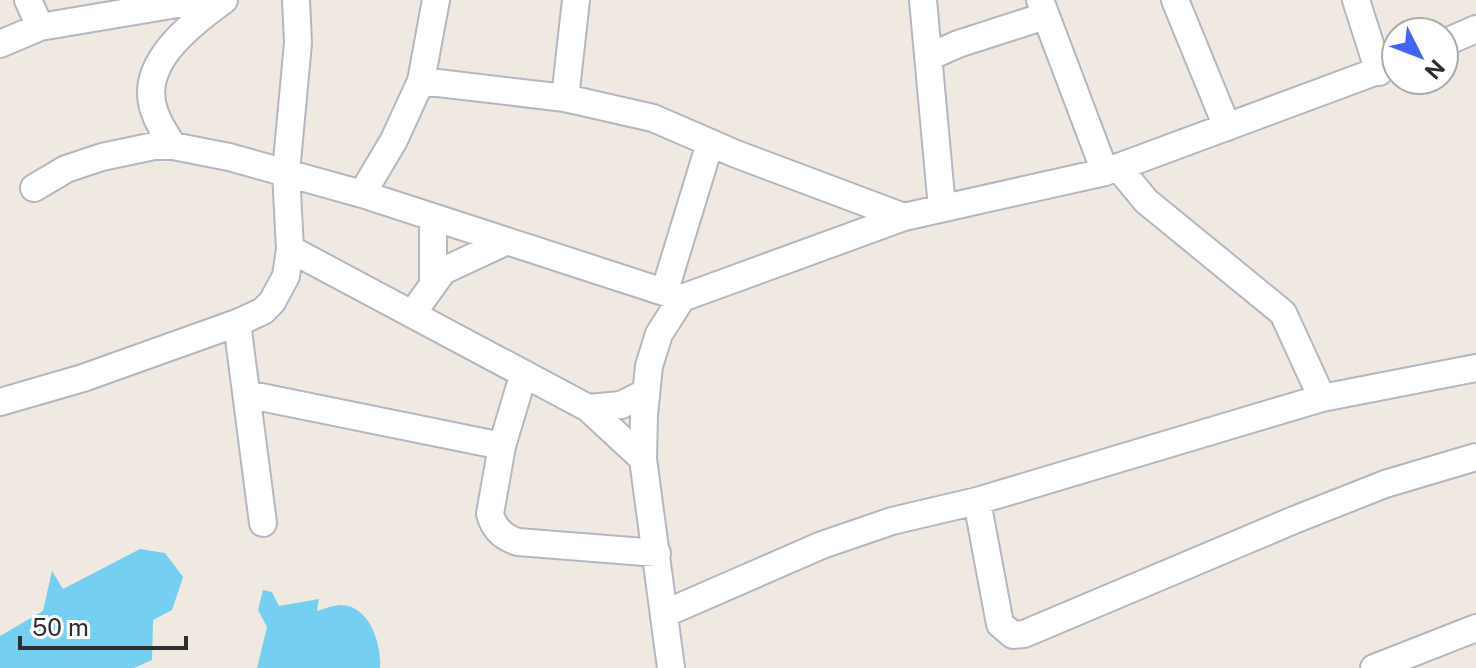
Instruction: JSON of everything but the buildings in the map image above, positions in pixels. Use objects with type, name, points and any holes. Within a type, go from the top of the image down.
[{"type":"street","points":[[28,0],[40,27]]},
{"type":"street","points":[[0,44],[40,27],[172,2],[201,0]]},
{"type":"street","points":[[173,146],[154,112],[150,84],[180,35],[224,0]]},
{"type":"street","points":[[0,402],[83,378],[237,323],[263,311],[278,293],[286,276],[290,249],[286,172],[296,70],[296,0]]},
{"type":"street","points":[[362,194],[394,140],[421,81],[436,0]]},
{"type":"street","points":[[565,98],[576,0]]},
{"type":"street","points":[[923,0],[942,208]]},
{"type":"street","points":[[1175,0],[1227,127]]},
{"type":"street","points":[[1356,0],[1380,53]]},
{"type":"street","points":[[929,57],[1042,8],[1112,169],[1146,201],[1283,313],[1322,398]]},
{"type":"street","points":[[34,188],[66,169],[102,157],[154,146],[173,146],[286,172],[362,194],[673,294],[904,217],[1112,169],[1380,71]]},
{"type":"street","points":[[421,81],[565,98],[635,113],[904,217]]},
{"type":"street","points":[[671,668],[643,459],[645,393],[710,143]]},
{"type":"street","points":[[1075,180],[1146,201]]},
{"type":"street","points":[[433,218],[433,280]]},
{"type":"street","points":[[412,314],[433,280],[455,263],[505,242]]},
{"type":"street","points":[[290,249],[588,408],[643,459]]},
{"type":"street","points":[[237,323],[263,523]]},
{"type":"street","points":[[666,613],[822,545],[892,521],[977,501],[1322,398],[1476,368]]},
{"type":"street","points":[[523,376],[502,446],[490,514],[493,523],[510,540],[657,553]]},
{"type":"street","points":[[588,408],[621,405],[645,393]]},
{"type":"street","points":[[246,394],[502,446]]},
{"type":"street","points":[[977,501],[1000,624],[1013,635],[1024,634],[1385,484],[1476,457]]},
{"type":"street","points":[[1374,668],[1476,628]]},
{"type":"water","points":[[140,549],[165,553],[183,577],[172,610],[153,620],[152,660],[134,668],[0,668],[0,636],[43,611],[52,571],[63,589]]},
{"type":"water","points":[[263,590],[272,592],[279,606],[319,599],[317,611],[341,605],[360,612],[376,638],[380,668],[257,668],[267,627],[258,610]]}]
